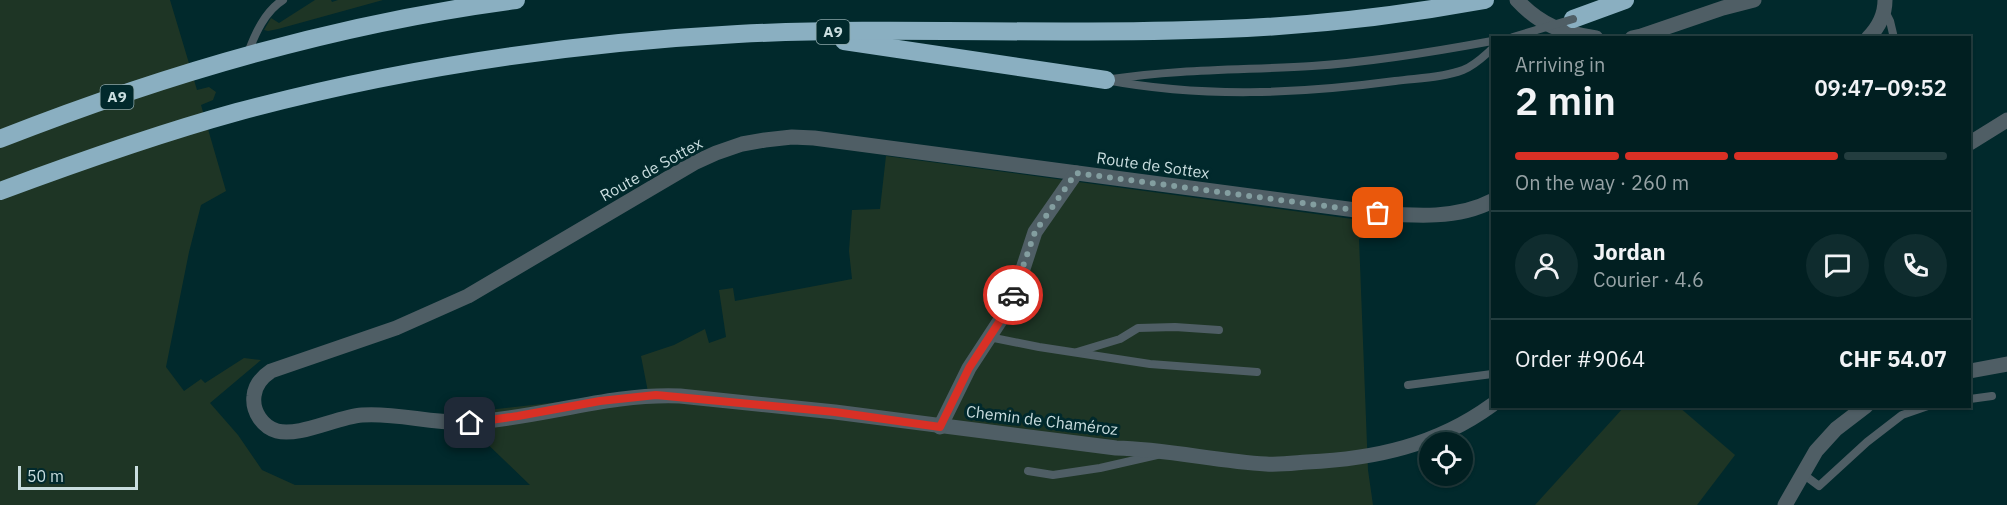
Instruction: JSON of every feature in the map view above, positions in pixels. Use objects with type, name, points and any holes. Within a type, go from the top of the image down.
[{"type":"highway","name":"A9","points":[[0,139],[113,98],[242,58],[335,34],[516,0]]},
{"type":"highway","name":"A9","points":[[0,190],[188,126],[286,99],[372,80],[504,57],[639,41],[740,34],[1222,30],[1375,18],[1485,0]]},
{"type":"highway","points":[[1573,19],[1625,0]]},
{"type":"highway","points":[[792,33],[1106,80]]},
{"type":"street","points":[[1517,0],[1531,15],[1551,27],[1584,36]]},
{"type":"street","points":[[1641,36],[1754,0]]},
{"type":"street","points":[[1870,36],[1876,29],[1885,5]]},
{"type":"street","points":[[1971,142],[2007,120]]},
{"type":"street","name":"Route de Sottex","points":[[470,423],[366,415],[343,418],[286,433],[276,431],[264,424],[254,407],[254,396],[259,382],[271,371],[396,328],[468,296],[694,163],[742,144],[792,137],[814,138],[1410,216],[1469,211],[1491,201]]},
{"type":"street","points":[[940,427],[969,368],[1005,313],[1020,278],[1035,232],[1076,173]]},
{"type":"street","points":[[1971,371],[2007,364]]},
{"type":"street","name":"Chemin de Chaméroz","points":[[470,423],[600,401],[656,395],[835,412],[940,427],[1268,464],[1337,460],[1395,451],[1446,433],[1491,406]]},
{"type":"street","points":[[1785,505],[1816,451],[1836,429],[1863,408]]},
{"type":"lane","points":[[242,58],[271,10],[283,0]]},
{"type":"lane","points":[[1885,5],[1894,36]]},
{"type":"lane","points":[[1514,36],[1573,19]]},
{"type":"lane","points":[[1106,80],[1145,74],[1314,66],[1379,59],[1491,41]]},
{"type":"lane","points":[[1106,80],[1144,87],[1197,92],[1262,93],[1305,90],[1381,83],[1460,71],[1474,64],[1491,50]]},
{"type":"lane","points":[[1077,352],[1120,339],[1138,328],[1175,327],[1219,330]]},
{"type":"lane","points":[[989,337],[1150,364],[1257,372]]},
{"type":"lane","points":[[1408,385],[1491,374]]},
{"type":"lane","points":[[1971,399],[1992,396]]},
{"type":"lane","points":[[1803,474],[1819,486],[1867,442],[1902,415],[1922,408]]},
{"type":"lane","points":[[1028,471],[1053,475],[1076,472],[1169,452]]},
{"type":"green space","points":[[0,0],[170,0],[197,90],[209,87],[216,92],[213,100],[201,105],[226,191],[201,205],[189,252],[166,367],[184,391],[201,379],[205,383],[244,358],[261,360],[210,403],[238,435],[262,470],[295,485],[530,485],[475,432],[462,413],[648,392],[641,356],[674,345],[705,329],[709,343],[726,337],[719,290],[733,288],[735,301],[852,279],[849,251],[852,210],[880,209],[886,156],[1382,223],[1359,239],[1368,470],[1373,505],[0,505]]},
{"type":"green space","points":[[315,0],[331,0],[332,2],[383,0],[278,29],[264,30],[271,18],[279,23]]},
{"type":"green space","points":[[1623,408],[1680,408],[1735,455],[1697,505],[1535,505]]},
{"type":"way so far","points":[[1013,295],[1035,232],[1076,173],[1378,213]]},
{"type":"route","points":[[470,423],[600,401],[656,395],[835,412],[940,427],[969,368],[1005,313],[1013,295]]}]
